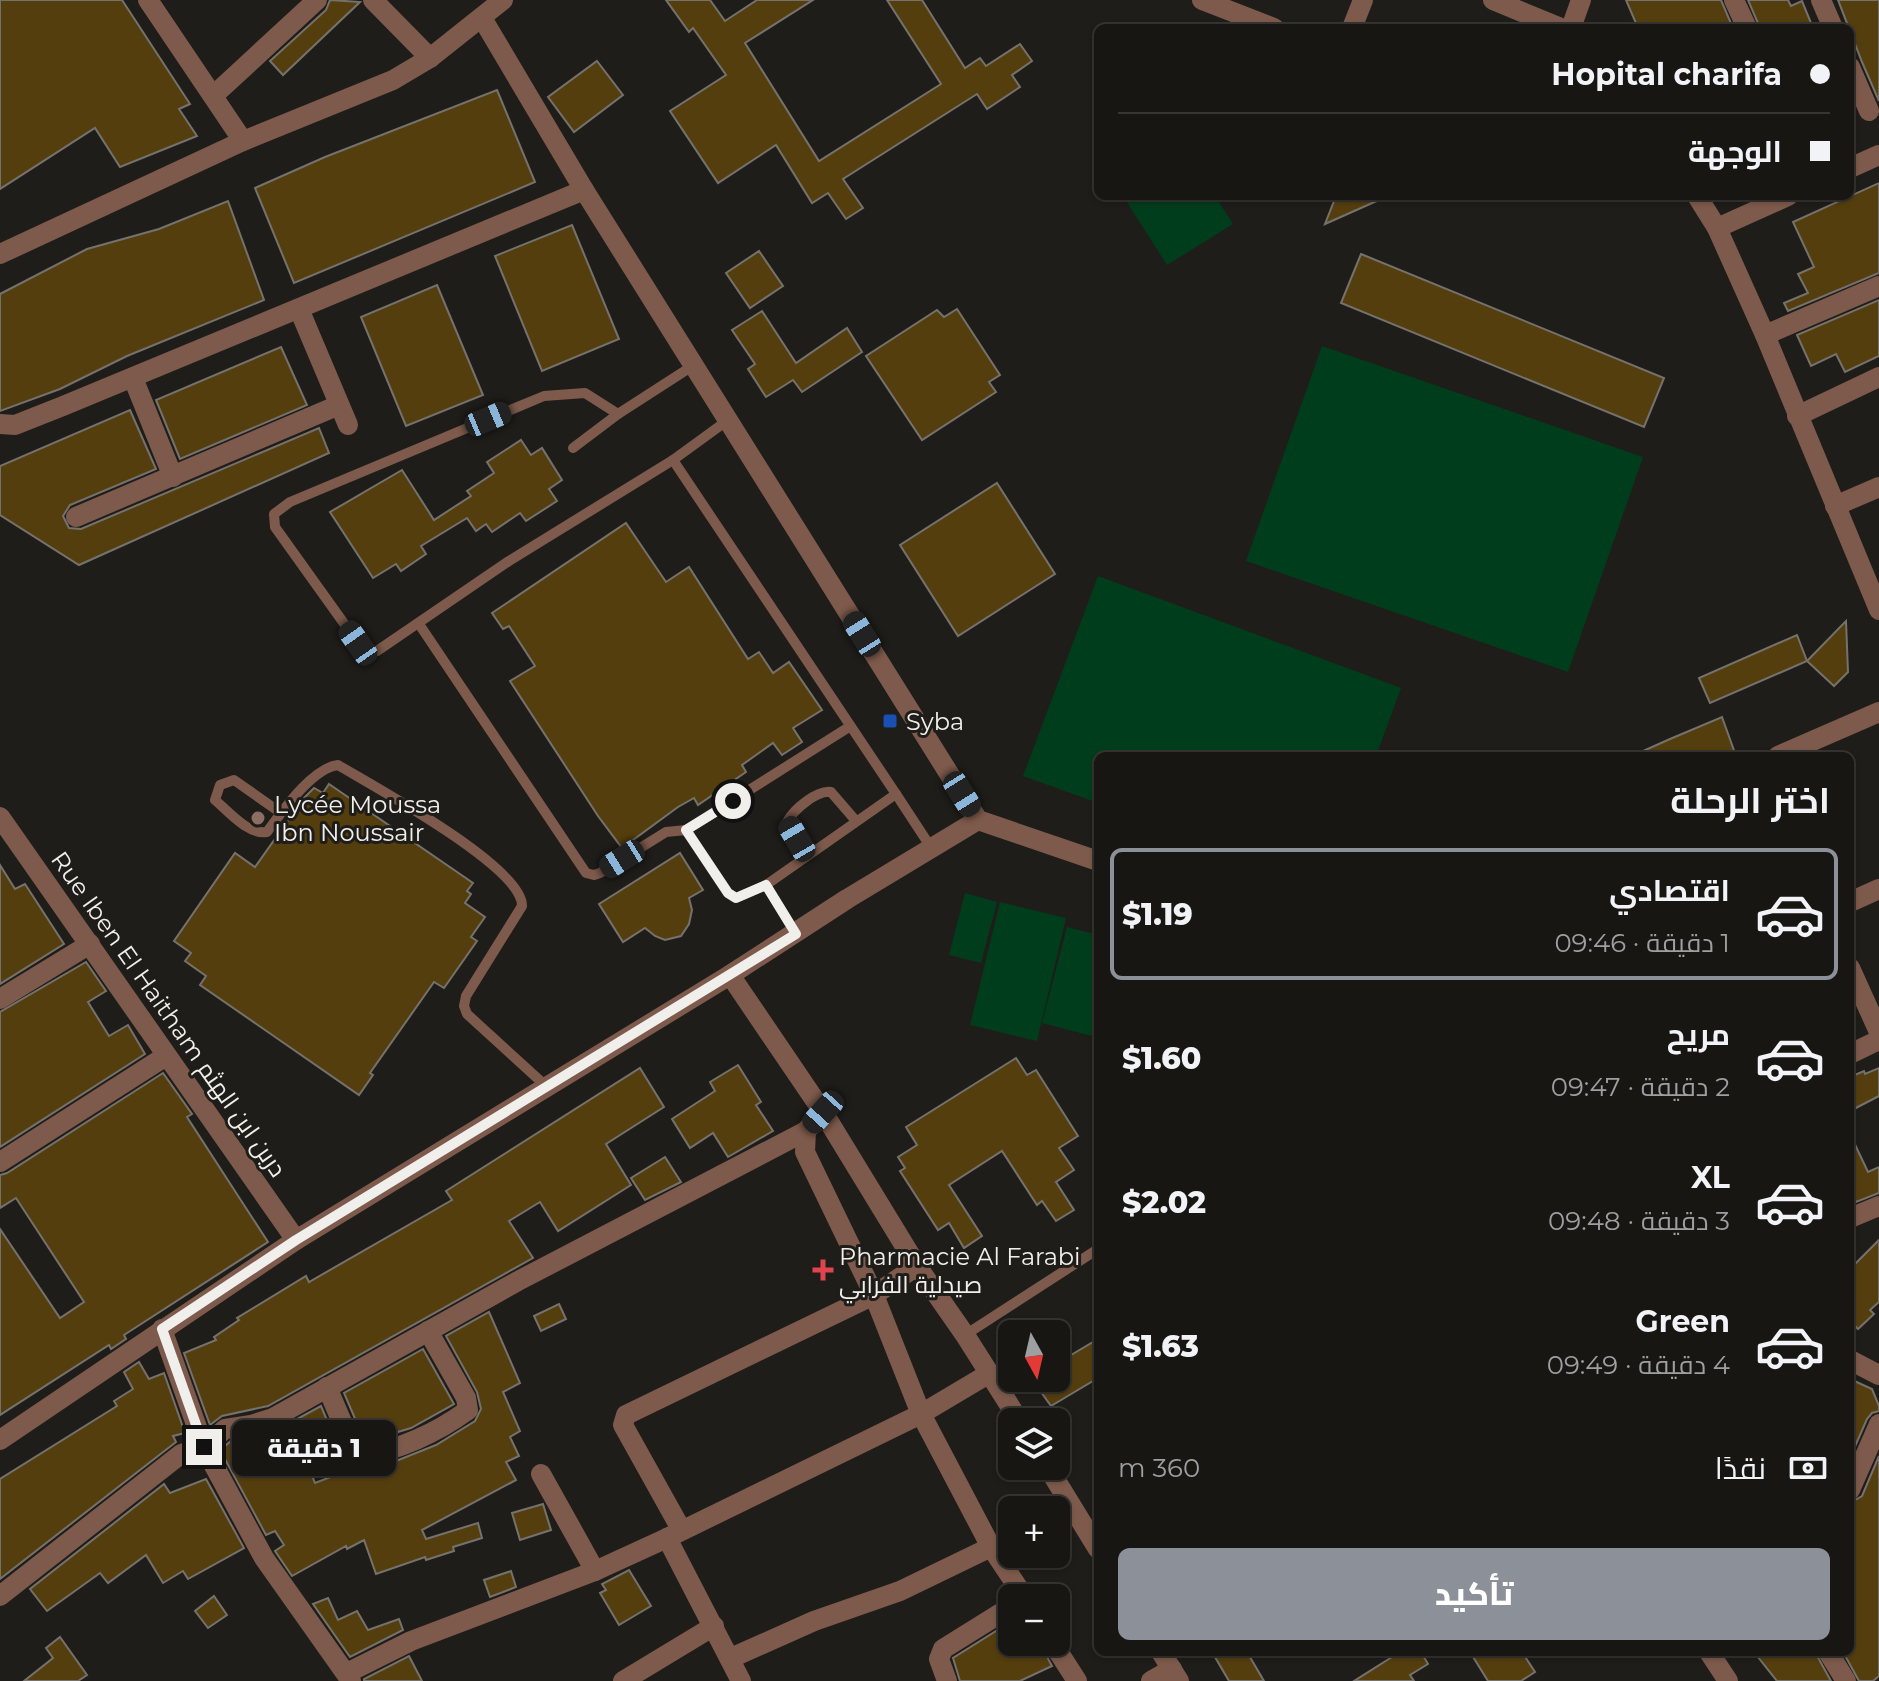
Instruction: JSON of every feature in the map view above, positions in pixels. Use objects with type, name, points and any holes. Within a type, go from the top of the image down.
[{"type":"street","points":[[148,0],[243,141]]},
{"type":"street","points":[[213,96],[317,0]]},
{"type":"street","points":[[373,0],[430,58]]},
{"type":"street","points":[[0,254],[243,141],[393,80],[430,58],[503,0]]},
{"type":"street","points":[[1202,0],[1264,24]]},
{"type":"street","points":[[1354,24],[1363,0]]},
{"type":"street","points":[[1493,0],[1551,24]]},
{"type":"street","points":[[1572,24],[1581,0]]},
{"type":"street","points":[[1734,0],[1745,24]]},
{"type":"street","points":[[1821,0],[1831,24]]},
{"type":"street","points":[[482,18],[584,190],[978,820],[1094,860]]},
{"type":"street","points":[[1854,74],[1874,109],[1854,117]]},
{"type":"street","points":[[1854,166],[1879,155]]},
{"type":"street","points":[[0,424],[15,425],[133,378],[584,190]]},
{"type":"street","points":[[1700,200],[1717,228],[1765,335],[1879,610]]},
{"type":"street","points":[[1717,228],[1779,200]]},
{"type":"street","points":[[1765,335],[1879,286]]},
{"type":"street","points":[[299,309],[348,425]]},
{"type":"street","points":[[1797,416],[1879,377]]},
{"type":"street","points":[[133,378],[173,477]]},
{"type":"street","points":[[76,517],[339,405]]},
{"type":"street","points":[[1835,506],[1879,487]]},
{"type":"street","points":[[1787,752],[1879,712]]},
{"type":"street","name":"Rue Iben El Haitham دربن ابن الهثم","points":[[0,817],[296,1240]]},
{"type":"street","points":[[0,1440],[296,1240],[978,820]]},
{"type":"street","points":[[1854,900],[1879,889]]},
{"type":"street","points":[[0,999],[90,944]]},
{"type":"street","points":[[730,975],[823,1112],[917,1266],[1011,1408]]},
{"type":"street","points":[[1854,977],[1879,1032]]},
{"type":"street","points":[[1854,1052],[1879,1040]]},
{"type":"street","points":[[0,1162],[166,1056]]},
{"type":"street","points":[[0,1596],[181,1454],[204,1447],[225,1429],[273,1418],[518,1281],[806,1131],[823,1112]]},
{"type":"street","points":[[806,1131],[805,1152],[874,1295],[921,1414],[991,1547],[1016,1584]]},
{"type":"street","points":[[1854,1216],[1879,1206]]},
{"type":"street","points":[[741,1681],[623,1425],[626,1415],[874,1295],[917,1266]]},
{"type":"street","points":[[162,1329],[204,1447],[264,1558],[349,1677],[411,1641],[595,1571],[674,1534],[921,1414],[990,1373]]},
{"type":"street","points":[[327,1387],[359,1456],[419,1437],[460,1416],[468,1410],[466,1398],[428,1331]]},
{"type":"street","points":[[1854,1362],[1879,1375]]},
{"type":"street","points":[[1854,1481],[1879,1424]]},
{"type":"street","points":[[541,1474],[595,1571]]},
{"type":"street","points":[[1056,1480],[1094,1542]]},
{"type":"street","points":[[731,1658],[814,1621],[900,1591],[991,1547]]},
{"type":"street","points":[[947,1681],[939,1659],[943,1649],[998,1615]]},
{"type":"street","points":[[623,1681],[714,1626]]},
{"type":"street","points":[[1059,1656],[1070,1679]]},
{"type":"street","points":[[1712,1656],[1728,1681]]},
{"type":"street","points":[[1830,1656],[1846,1681]]},
{"type":"street","points":[[1151,1681],[1171,1667]]},
{"type":"lane","points":[[573,448],[618,414],[694,365]]},
{"type":"lane","points":[[618,414],[585,393],[544,396],[290,502],[274,514],[275,527],[358,643],[367,653],[377,651],[509,561],[673,460],[728,420]]},
{"type":"lane","points":[[673,460],[932,849]]},
{"type":"lane","points":[[419,624],[586,873],[594,875],[666,832],[686,830],[849,727]]},
{"type":"lane","points":[[281,813],[234,780],[220,785],[215,794],[215,800],[252,831],[267,832],[311,780],[329,766],[338,765],[485,857],[511,882],[522,897],[522,906],[466,996],[464,1006],[467,1014],[547,1087]]},
{"type":"lane","points":[[806,856],[787,822],[791,814],[805,804],[825,791],[831,792],[856,821]]},
{"type":"lane","points":[[686,830],[728,893],[736,898],[766,885],[896,794]]},
{"type":"lane","points":[[766,885],[796,934]]},
{"type":"lane","points":[[965,1335],[1094,1252]]},
{"type":"green space","points":[[1126,200],[1218,200],[1233,224],[1167,265]]},
{"type":"green space","points":[[1322,346],[1643,457],[1568,672],[1246,561]]},
{"type":"green space","points":[[1098,576],[1401,688],[1377,752],[1094,752],[1094,802],[1023,776]]},
{"type":"green space","points":[[965,893],[997,902],[981,963],[949,955]]},
{"type":"green space","points":[[1000,902],[1066,918],[1037,1041],[970,1025]]},
{"type":"green space","points":[[1067,927],[1094,934],[1094,1036],[1042,1023]]},
{"type":"building","points":[[0,0],[122,0],[190,104],[179,109],[197,136],[120,167],[95,128],[0,189]]},
{"type":"building","points":[[330,0],[360,2],[283,75],[270,61],[326,10]]},
{"type":"building","points":[[666,0],[710,0],[725,21],[757,0],[813,0],[745,43],[819,161],[941,84],[887,0],[922,0],[965,68],[980,58],[986,66],[1020,44],[1032,61],[1012,75],[1020,87],[987,109],[977,94],[843,179],[863,208],[846,219],[828,193],[812,203],[776,145],[718,183],[670,111],[726,75],[693,28],[689,32]]},
{"type":"building","points":[[1626,0],[1721,0],[1731,24],[1636,24]]},
{"type":"building","points":[[1748,0],[1788,0],[1791,6],[1802,1],[1811,23],[1809,24],[1758,24]]},
{"type":"building","points":[[1838,0],[1879,0],[1879,101],[1854,41],[1854,24],[1847,24]]},
{"type":"building","points":[[597,61],[623,95],[574,132],[548,97]]},
{"type":"building","points":[[497,90],[535,182],[294,283],[255,188],[325,157]]},
{"type":"building","points":[[1879,183],[1879,273],[1788,311],[1784,303],[1808,293],[1798,274],[1814,267],[1793,222],[1842,200],[1854,200],[1854,194]]},
{"type":"building","points":[[1334,200],[1379,200],[1325,224]]},
{"type":"building","points":[[228,201],[264,300],[127,356],[60,389],[0,411],[0,294],[87,249],[159,229]]},
{"type":"building","points":[[572,225],[619,339],[542,371],[495,256]]},
{"type":"building","points":[[759,251],[783,286],[750,308],[726,273]]},
{"type":"building","points":[[1361,254],[1664,378],[1644,427],[1341,303]]},
{"type":"building","points":[[437,285],[483,395],[406,426],[361,317]]},
{"type":"building","points":[[1879,300],[1879,356],[1845,372],[1836,354],[1811,366],[1797,335]]},
{"type":"building","points":[[957,309],[1000,375],[989,382],[996,392],[922,440],[866,356],[937,310],[944,317]]},
{"type":"building","points":[[762,311],[796,363],[847,328],[862,352],[802,392],[793,380],[766,397],[748,369],[755,364],[732,330]]},
{"type":"building","points":[[281,347],[307,405],[180,459],[156,400]]},
{"type":"building","points":[[130,410],[156,469],[70,505],[63,516],[69,528],[81,529],[319,428],[329,453],[79,565],[0,515],[0,466]]},
{"type":"building","points":[[521,440],[531,455],[542,448],[562,480],[549,489],[557,501],[526,521],[520,513],[492,532],[486,524],[476,531],[467,518],[421,546],[426,554],[401,571],[396,564],[373,578],[330,512],[402,470],[434,520],[471,496],[467,491],[494,473],[487,462]]},
{"type":"building","points":[[997,483],[1055,574],[958,636],[900,545]]},
{"type":"building","points":[[626,523],[666,582],[689,567],[748,659],[759,652],[773,673],[789,662],[822,710],[793,728],[802,742],[782,755],[773,743],[742,765],[746,772],[698,805],[694,798],[678,807],[622,848],[510,681],[535,666],[509,626],[503,629],[492,613]]},
{"type":"building","points":[[1846,621],[1848,672],[1834,686],[1807,661]]},
{"type":"building","points":[[1797,635],[1807,661],[1710,703],[1699,678]]},
{"type":"building","points":[[1722,717],[1735,752],[1641,752]]},
{"type":"building","points":[[329,784],[473,883],[467,891],[471,894],[465,903],[485,917],[471,937],[477,941],[444,988],[434,982],[370,1073],[373,1075],[359,1095],[200,985],[206,976],[185,961],[191,953],[174,941],[235,853],[255,867],[304,798],[314,788],[323,793]]},
{"type":"building","points":[[680,853],[703,890],[689,898],[692,910],[689,924],[681,936],[665,940],[645,928],[623,942],[599,904]]},
{"type":"building","points":[[0,865],[15,889],[25,884],[64,944],[0,984]]},
{"type":"building","points":[[86,962],[106,991],[88,1002],[109,1036],[128,1025],[145,1054],[0,1147],[0,1012]]},
{"type":"building","points":[[1016,1058],[1027,1075],[1036,1070],[1078,1136],[1059,1148],[1074,1170],[1056,1182],[1074,1210],[1056,1221],[1042,1201],[1037,1205],[1002,1151],[949,1185],[982,1236],[964,1248],[949,1223],[938,1230],[900,1171],[905,1168],[898,1157],[917,1145],[906,1127]]},
{"type":"building","points":[[738,1065],[761,1102],[756,1105],[773,1131],[728,1157],[713,1133],[690,1148],[672,1119],[715,1091],[710,1082]]},
{"type":"building","points":[[640,1068],[664,1107],[606,1144],[631,1185],[558,1231],[540,1202],[509,1221],[533,1258],[268,1406],[222,1416],[210,1425],[184,1353],[216,1340],[214,1337],[239,1320],[237,1318],[306,1276],[309,1282],[452,1200],[446,1191]]},
{"type":"building","points":[[1879,1068],[1879,1096],[1854,1109],[1854,1075],[1864,1071],[1865,1074]]},
{"type":"building","points":[[163,1073],[192,1114],[187,1117],[268,1242],[124,1335],[126,1339],[111,1349],[109,1345],[0,1415],[0,1229],[60,1318],[84,1302],[16,1198],[0,1208],[0,1175]]},
{"type":"building","points":[[1854,1142],[1868,1172],[1879,1167],[1879,1193],[1856,1202]]},
{"type":"building","points":[[665,1157],[681,1182],[645,1200],[631,1178]]},
{"type":"building","points":[[1879,1240],[1879,1302],[1870,1310],[1874,1314],[1858,1329],[1854,1325],[1854,1265]]},
{"type":"building","points":[[559,1304],[566,1319],[541,1331],[534,1316]]},
{"type":"building","points":[[489,1312],[520,1383],[503,1392],[520,1431],[510,1437],[519,1456],[506,1462],[516,1480],[422,1530],[426,1539],[478,1523],[482,1538],[453,1547],[454,1551],[426,1560],[425,1557],[376,1574],[364,1540],[347,1549],[346,1546],[292,1576],[275,1551],[284,1545],[275,1531],[266,1535],[220,1450],[231,1441],[279,1429],[321,1406],[332,1432],[300,1447],[315,1483],[354,1468],[391,1463],[436,1445],[475,1421],[481,1409],[477,1392],[446,1336]]},
{"type":"building","points":[[1094,1341],[1094,1380],[1051,1406],[1041,1392],[1070,1392],[1070,1356]]},
{"type":"building","points":[[423,1349],[454,1404],[411,1428],[365,1442],[344,1393]]},
{"type":"building","points":[[139,1362],[149,1379],[164,1373],[185,1433],[173,1436],[176,1442],[0,1579],[0,1479],[117,1406],[114,1401],[133,1389],[124,1372]]},
{"type":"building","points":[[1854,1381],[1872,1389],[1879,1406],[1879,1411],[1867,1419],[1854,1449]]},
{"type":"building","points":[[1879,1456],[1879,1676],[1873,1681],[1859,1681],[1845,1656],[1854,1656],[1854,1501],[1862,1496]]},
{"type":"building","points":[[206,1479],[244,1548],[188,1579],[183,1571],[163,1583],[146,1555],[108,1583],[100,1573],[47,1611],[30,1589],[164,1484],[170,1493]]},
{"type":"building","points":[[543,1504],[551,1530],[520,1540],[512,1513]]},
{"type":"building","points":[[629,1570],[651,1606],[619,1625],[600,1593],[606,1590],[602,1584]]},
{"type":"building","points":[[511,1571],[516,1587],[490,1597],[484,1580]]},
{"type":"building","points":[[214,1596],[227,1615],[208,1628],[195,1611]]},
{"type":"building","points":[[328,1598],[338,1620],[357,1611],[368,1630],[399,1619],[403,1630],[350,1657],[313,1604]]},
{"type":"building","points":[[998,1630],[998,1656],[1047,1656],[1052,1666],[1020,1681],[960,1681],[953,1658]]},
{"type":"building","points":[[60,1637],[87,1675],[78,1681],[24,1681],[53,1658],[46,1648]]},
{"type":"building","points":[[409,1656],[422,1681],[364,1681],[364,1679]]},
{"type":"building","points":[[1214,1656],[1249,1656],[1264,1681],[1229,1681]]},
{"type":"building","points":[[1394,1656],[1423,1656],[1428,1664],[1410,1675],[1414,1681],[1354,1681]]},
{"type":"building","points":[[1472,1656],[1525,1656],[1535,1672],[1521,1681],[1488,1681]]},
{"type":"building","points":[[1757,1656],[1817,1656],[1831,1681],[1777,1681]]},
{"type":"place","name":"Syba","points":[[890,721]]},
{"type":"place","name":"Lycée Moussa Ibn Noussair","points":[[258,818]]},
{"type":"place","name":"Pharmacie Al Farabi صيدلية الفرابي","points":[[823,1270]]},
{"type":"route","points":[[204,1447],[162,1329],[296,1240],[796,934],[766,885],[736,898],[728,893],[686,830],[733,801]]}]
